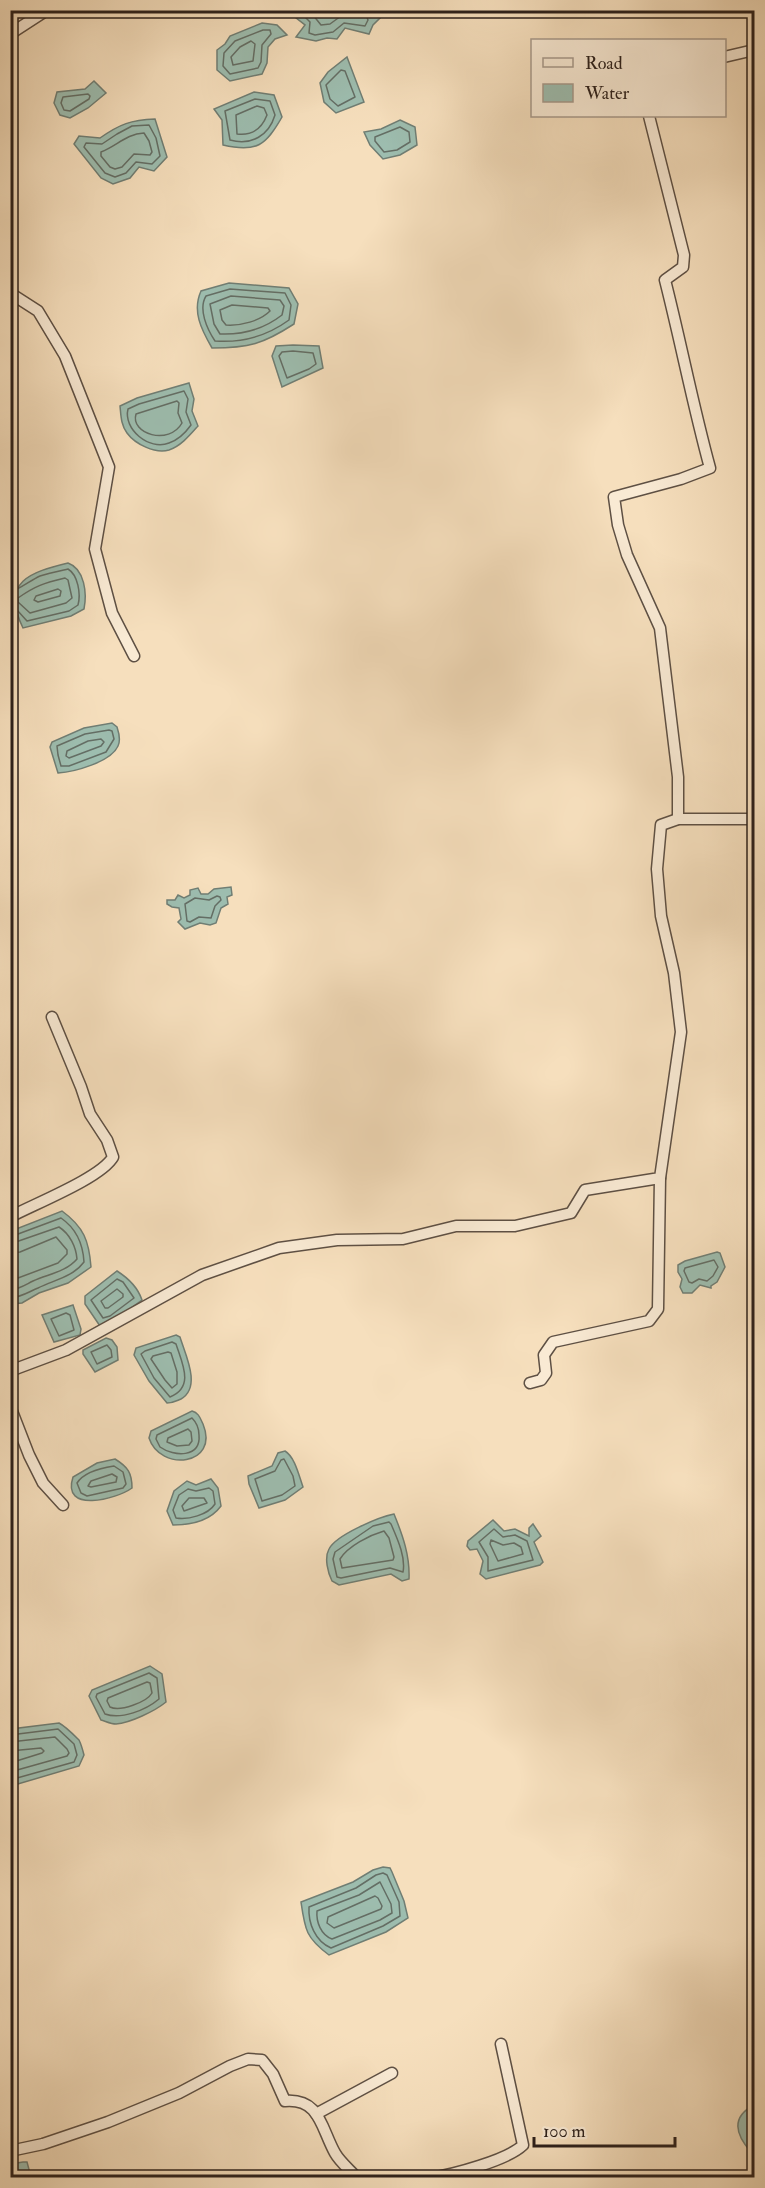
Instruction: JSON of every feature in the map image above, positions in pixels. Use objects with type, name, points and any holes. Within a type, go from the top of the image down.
[{"type":"street","points":[[10,34],[47,10]]},
{"type":"street","points":[[726,57],[754,50]]},
{"type":"street","points":[[649,117],[684,255],[683,267],[665,280],[710,468],[681,479],[614,497],[618,525],[627,555],[660,628],[678,777],[678,819]]},
{"type":"street","points":[[10,293],[38,312],[64,356],[109,467],[95,549],[112,613],[134,656]]},
{"type":"street","points":[[530,1383],[541,1380],[546,1373],[544,1355],[553,1342],[649,1321],[658,1309],[660,1178],[681,1032],[674,973],[661,916],[657,869],[661,825],[678,819],[754,819]]},
{"type":"street","points":[[10,1217],[80,1183],[110,1162],[113,1157],[107,1140],[90,1113],[52,1017]]},
{"type":"street","points":[[10,1371],[66,1350],[202,1275],[279,1248],[337,1239],[403,1239],[456,1226],[515,1226],[571,1213],[585,1191],[660,1178]]},
{"type":"street","points":[[10,1406],[29,1455],[43,1483],[63,1505]]},
{"type":"street","points":[[430,2178],[482,2164],[523,2145],[501,2044]]},
{"type":"street","points":[[10,2151],[43,2144],[145,2109],[230,2066],[248,2059],[262,2060],[273,2074],[285,2101],[298,2100],[313,2108],[336,2155],[357,2178]]},
{"type":"street","points":[[316,2114],[392,2073]]},
{"type":"water","points":[[293,10],[369,11],[381,17],[373,25],[369,34],[345,28],[337,39],[327,38],[316,41],[296,37],[305,25],[291,14]]},
{"type":"water","points":[[262,23],[277,25],[287,35],[275,39],[268,47],[267,63],[262,74],[230,81],[217,70],[217,50],[230,36]]},
{"type":"water","points":[[347,57],[364,102],[336,113],[324,102],[320,83],[328,72]]},
{"type":"water","points":[[94,81],[106,93],[88,108],[70,118],[60,115],[54,103],[57,92],[85,89]]},
{"type":"water","points":[[254,92],[274,95],[282,117],[271,134],[259,144],[244,148],[223,145],[222,120],[214,109]]},
{"type":"water","points":[[155,119],[167,157],[154,171],[139,167],[130,178],[113,184],[101,178],[74,144],[79,136],[100,138],[126,124]]},
{"type":"water","points":[[400,120],[415,127],[417,145],[400,155],[383,159],[370,145],[364,132],[381,129]]},
{"type":"water","points":[[229,283],[289,288],[298,304],[294,324],[255,344],[212,348],[199,320],[198,298],[201,291]]},
{"type":"water","points":[[276,346],[319,346],[323,368],[282,387],[272,356]]},
{"type":"water","points":[[189,383],[194,399],[192,411],[198,426],[181,443],[169,450],[158,451],[140,444],[127,433],[122,424],[120,406],[137,398]]},
{"type":"water","points":[[68,563],[78,571],[84,583],[84,609],[71,616],[23,628],[15,599],[17,589],[31,575]]},
{"type":"water","points":[[112,723],[117,727],[119,737],[119,744],[114,752],[91,765],[58,773],[50,747],[52,742],[84,728]]},
{"type":"water","points":[[231,887],[232,895],[227,897],[228,904],[221,908],[216,923],[210,925],[200,923],[185,929],[178,922],[181,919],[179,908],[167,904],[167,900],[175,900],[178,895],[184,898],[190,895],[190,890],[198,888],[201,894],[208,894],[214,889]]},
{"type":"water","points":[[62,1211],[76,1223],[84,1235],[91,1267],[68,1283],[39,1293],[22,1303],[11,1304],[11,1231]]},
{"type":"water","points":[[720,1253],[725,1267],[717,1282],[711,1288],[700,1285],[692,1293],[683,1293],[680,1287],[682,1279],[678,1272],[678,1265]]},
{"type":"water","points":[[117,1271],[132,1284],[142,1300],[113,1321],[100,1326],[85,1304],[85,1296]]},
{"type":"water","points":[[73,1305],[81,1329],[80,1335],[54,1342],[42,1315]]},
{"type":"water","points":[[176,1335],[180,1337],[188,1361],[190,1387],[181,1399],[167,1403],[149,1381],[134,1355],[136,1348]]},
{"type":"water","points":[[106,1338],[112,1340],[117,1347],[118,1360],[95,1372],[83,1354],[83,1350]]},
{"type":"water","points":[[192,1411],[198,1414],[203,1424],[206,1438],[203,1449],[196,1456],[186,1460],[175,1460],[155,1449],[149,1438],[151,1431]]},
{"type":"water","points":[[285,1451],[294,1462],[303,1487],[285,1500],[259,1508],[248,1476],[272,1466],[278,1453]]},
{"type":"water","points":[[115,1459],[128,1471],[132,1488],[104,1499],[82,1500],[75,1496],[71,1489],[73,1477],[97,1463]]},
{"type":"water","points":[[211,1479],[218,1488],[221,1506],[217,1511],[200,1521],[173,1525],[167,1511],[174,1491],[187,1481],[196,1485]]},
{"type":"water","points":[[394,1514],[405,1546],[409,1579],[402,1581],[391,1574],[339,1585],[332,1581],[327,1557],[333,1544],[359,1527]]},
{"type":"water","points":[[493,1520],[504,1531],[515,1529],[529,1536],[529,1528],[533,1524],[541,1536],[534,1542],[543,1562],[540,1565],[486,1579],[480,1574],[483,1561],[477,1549],[470,1550],[467,1546],[468,1541]]},
{"type":"water","points":[[150,1666],[162,1674],[166,1702],[149,1713],[128,1721],[116,1724],[101,1720],[89,1696],[92,1690]]},
{"type":"water","points":[[59,1723],[79,1740],[84,1755],[79,1766],[11,1786],[11,1729]]},
{"type":"water","points":[[383,1867],[390,1868],[392,1872],[404,1901],[408,1918],[386,1932],[329,1955],[315,1943],[308,1933],[301,1902],[353,1882]]},
{"type":"water","points":[[754,2105],[754,2151],[751,2152],[741,2139],[738,2126],[742,2115]]},
{"type":"water","points":[[27,2162],[31,2177],[11,2177],[11,2164]]}]
